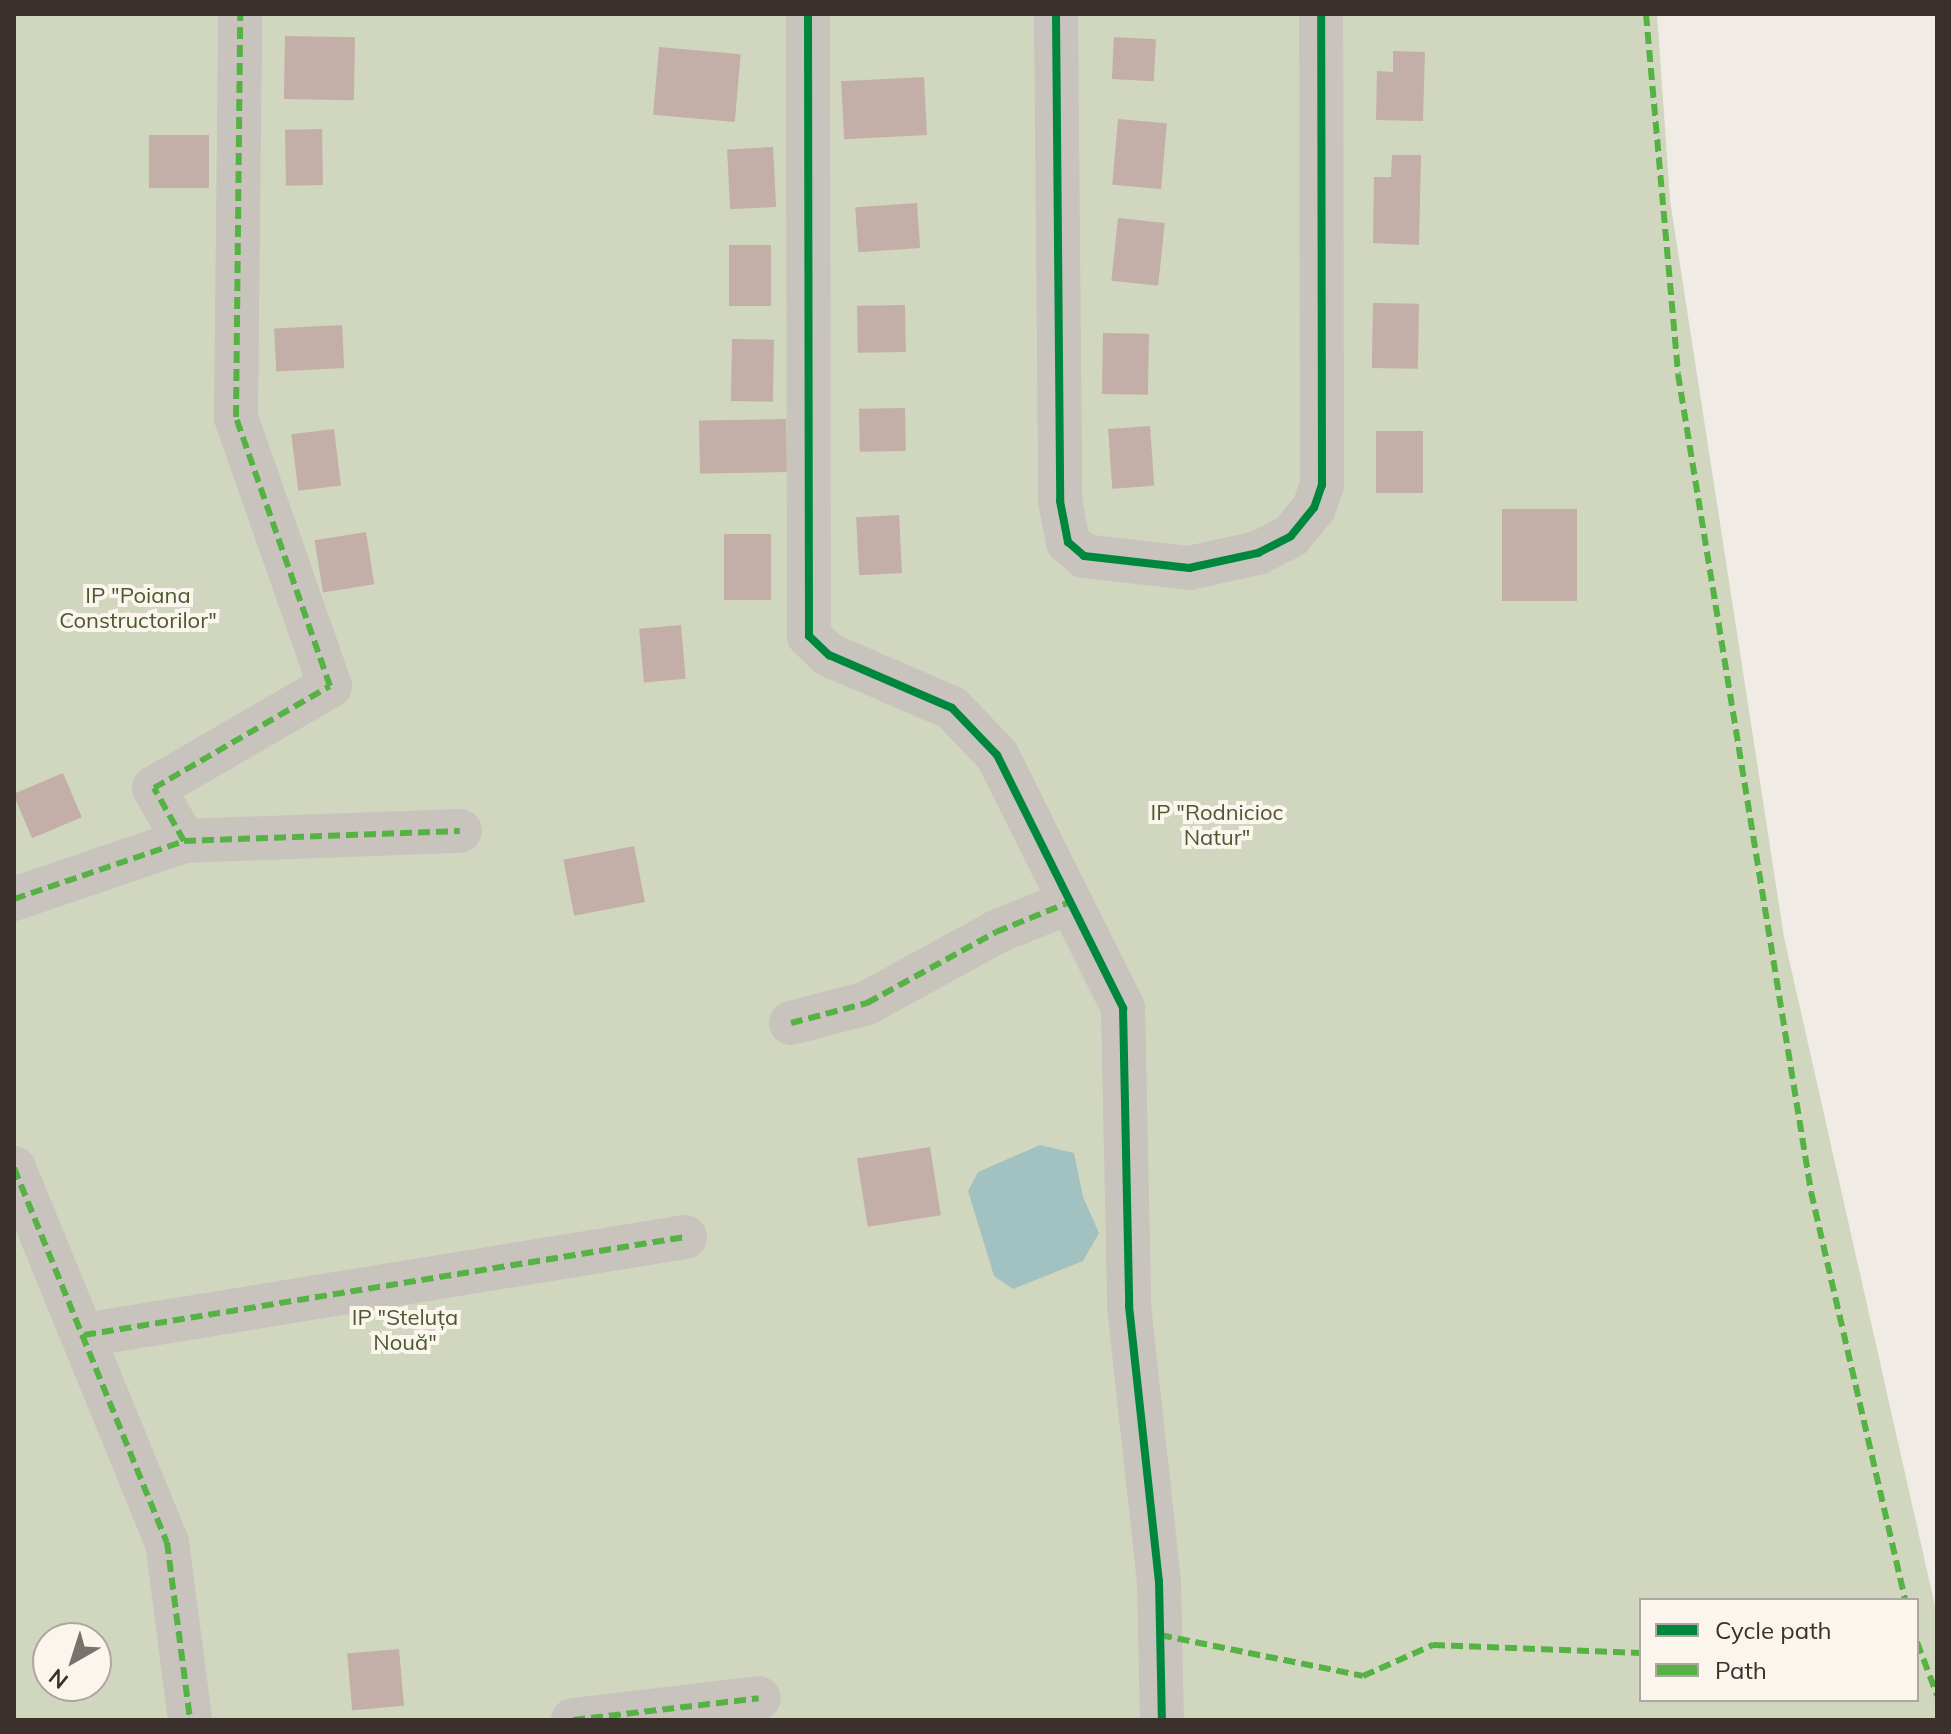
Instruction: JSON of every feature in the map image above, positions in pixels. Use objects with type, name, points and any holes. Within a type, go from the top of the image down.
[{"type":"street","points":[[184,841],[154,788],[330,686],[236,417],[240,14]]},
{"type":"street","points":[[808,14],[809,636],[829,655],[952,708],[997,755],[1123,1008],[1129,1306],[1159,1581],[1162,1720]]},
{"type":"street","points":[[1056,14],[1060,501],[1068,542],[1084,556],[1189,568],[1258,553],[1291,536],[1314,508],[1322,485],[1321,14]]},
{"type":"street","points":[[14,899],[184,841],[460,831]]},
{"type":"street","points":[[791,1023],[867,1003],[996,932],[1070,902]]},
{"type":"street","points":[[14,1168],[167,1542],[190,1720]]},
{"type":"street","points":[[84,1335],[685,1237]]},
{"type":"street","points":[[573,1720],[759,1698]]},
{"type":"green space","name":"IP \"Rodnicioc Natur\"","points":[[14,14],[1657,14],[1670,200],[1784,937],[1937,1615],[1937,1720],[14,1720]]},
{"type":"water","points":[[1040,1145],[1074,1153],[1083,1197],[1099,1233],[1083,1261],[1013,1289],[994,1276],[968,1191],[978,1172]]},
{"type":"building","points":[[285,36],[355,37],[354,100],[284,99]]},
{"type":"building","points":[[1114,37],[1156,39],[1154,81],[1112,79]]},
{"type":"building","points":[[659,47],[741,54],[735,122],[653,115]]},
{"type":"building","points":[[1393,51],[1425,52],[1423,121],[1376,120],[1377,71],[1393,72]]},
{"type":"building","points":[[924,77],[927,135],[844,139],[841,81]]},
{"type":"building","points":[[1118,119],[1167,123],[1161,189],[1112,185]]},
{"type":"building","points":[[322,129],[323,185],[286,186],[285,130]]},
{"type":"building","points":[[149,135],[209,135],[209,188],[149,188]]},
{"type":"building","points":[[773,147],[776,207],[730,209],[727,149]]},
{"type":"building","points":[[1392,155],[1421,155],[1419,245],[1373,243],[1374,177],[1391,177]]},
{"type":"building","points":[[917,203],[920,248],[858,252],[855,207]]},
{"type":"building","points":[[1118,218],[1165,223],[1158,286],[1111,281]]},
{"type":"building","points":[[729,245],[771,245],[771,306],[729,306]]},
{"type":"building","points":[[1373,303],[1419,304],[1418,369],[1372,368]]},
{"type":"building","points":[[905,305],[906,352],[858,353],[857,306]]},
{"type":"building","points":[[342,325],[344,368],[276,371],[274,329]]},
{"type":"building","points":[[1103,333],[1149,334],[1148,395],[1102,394]]},
{"type":"building","points":[[732,339],[774,340],[773,402],[731,401]]},
{"type":"building","points":[[905,408],[906,451],[860,452],[859,409]]},
{"type":"building","points":[[786,419],[787,472],[700,474],[699,421]]},
{"type":"building","points":[[1150,426],[1154,486],[1112,489],[1108,429]]},
{"type":"building","points":[[334,429],[341,486],[298,491],[291,434]]},
{"type":"building","points":[[1376,431],[1423,431],[1423,493],[1376,493]]},
{"type":"building","points":[[1502,509],[1577,509],[1577,601],[1502,601]]},
{"type":"building","points":[[899,515],[902,573],[859,575],[856,517]]},
{"type":"building","points":[[366,532],[374,584],[323,592],[315,540]]},
{"type":"building","points":[[724,534],[771,534],[771,600],[724,600]]},
{"type":"building","points":[[681,625],[686,679],[644,682],[639,629]]},
{"type":"building","points":[[63,773],[82,817],[32,838],[14,794]]},
{"type":"building","points":[[634,846],[645,902],[574,916],[563,860]]},
{"type":"building","points":[[930,1147],[941,1215],[868,1227],[857,1159]]},
{"type":"building","points":[[399,1649],[404,1706],[352,1710],[347,1654]]},
{"type":"marked path","points":[[184,841],[154,788],[330,686],[236,417],[240,14]]},
{"type":"marked path","points":[[1646,14],[1678,374],[1811,1192],[1905,1598]]},
{"type":"marked path","points":[[14,899],[184,841],[460,831]]},
{"type":"marked path","points":[[791,1023],[867,1003],[996,932],[1070,902]]},
{"type":"marked path","points":[[14,1168],[167,1542],[190,1720]]},
{"type":"marked path","points":[[84,1335],[685,1237]]},
{"type":"marked path","points":[[1160,1635],[1363,1676],[1433,1645],[1639,1653]]},
{"type":"marked path","points":[[1919,1647],[1937,1695]]},
{"type":"marked path","points":[[573,1720],[759,1698]]},
{"type":"cycle path","points":[[808,14],[809,636],[829,655],[952,708],[997,755],[1123,1008],[1129,1306],[1159,1581],[1162,1720]]},
{"type":"cycle path","points":[[1056,14],[1060,501],[1068,542],[1084,556],[1189,568],[1258,553],[1291,536],[1314,508],[1322,485],[1321,14]]},
{"type":"park label","name":"IP \"Poiana Constructorilor\"","points":[[138,608]]},
{"type":"park label","name":"IP \"Steluța Nouă\"","points":[[405,1330]]}]
